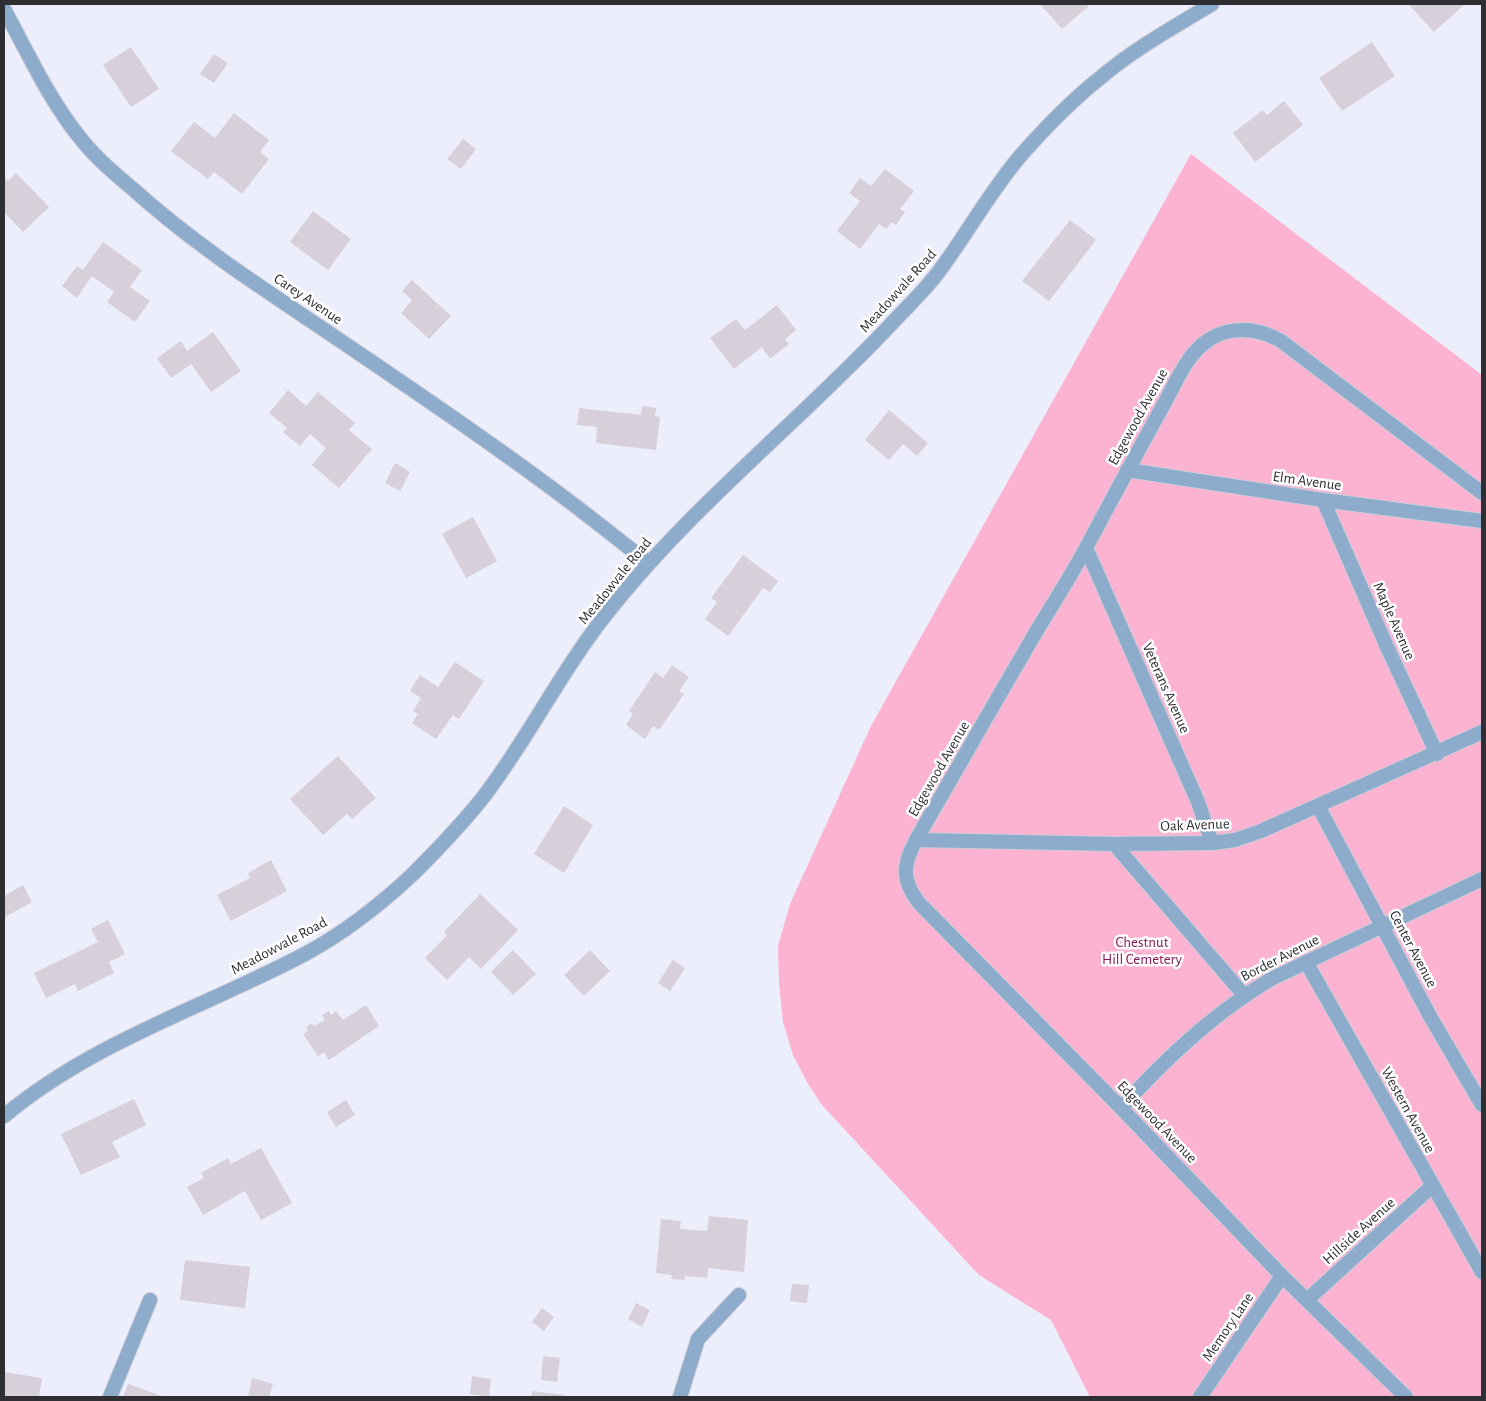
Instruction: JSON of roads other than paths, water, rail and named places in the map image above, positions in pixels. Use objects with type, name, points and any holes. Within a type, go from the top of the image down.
[{"type":"street","name":"Meadowvale Road","points":[[4,1116],[47,1082],[100,1052],[168,1017],[307,953],[376,906],[412,874],[480,801],[512,756],[554,688],[598,626],[648,563],[725,484],[844,373],[896,320],[938,273],[1021,155],[1101,76],[1212,4]]},
{"type":"street","name":"Carey Avenue","points":[[4,9],[60,110],[81,140],[114,173],[154,208],[197,242],[262,288],[410,388],[570,502],[648,563]]},
{"type":"street","name":"Edgewood Avenue","points":[[1406,1397],[1282,1276],[913,895],[908,886],[906,867],[909,854],[916,840],[1086,548],[1187,363],[1201,345],[1208,340],[1228,332],[1250,330],[1272,335],[1281,340],[1482,493]]},
{"type":"street","name":"Elm Avenue","points":[[1127,470],[1323,500],[1482,521]]},
{"type":"street","name":"Maple Avenue","points":[[1323,500],[1387,647],[1437,754]]},
{"type":"street","name":"Veterans Avenue","points":[[1086,548],[1198,802],[1212,843]]},
{"type":"street","name":"Oak Avenue","points":[[916,840],[1114,844],[1212,843],[1236,840],[1437,754],[1482,732]]},
{"type":"street","name":"Center Avenue","points":[[1318,806],[1431,1018],[1482,1105]]},
{"type":"street","points":[[1114,844],[1244,995]]},
{"type":"street","name":"Border Avenue","points":[[1121,1108],[1145,1081],[1244,995],[1273,978],[1482,879]]},
{"type":"street","name":"Western Avenue","points":[[1306,962],[1482,1272]]},
{"type":"street","name":"Hillside Avenue","points":[[1307,1300],[1432,1186]]},
{"type":"street","name":"Memory Lane","points":[[1200,1397],[1282,1276]]},
{"type":"street","points":[[680,1397],[698,1339],[739,1295]]},
{"type":"street","points":[[110,1397],[150,1300]]},
{"type":"park label","name":"Chestnut Hill Cemetery","points":[[1142,950]]}]
